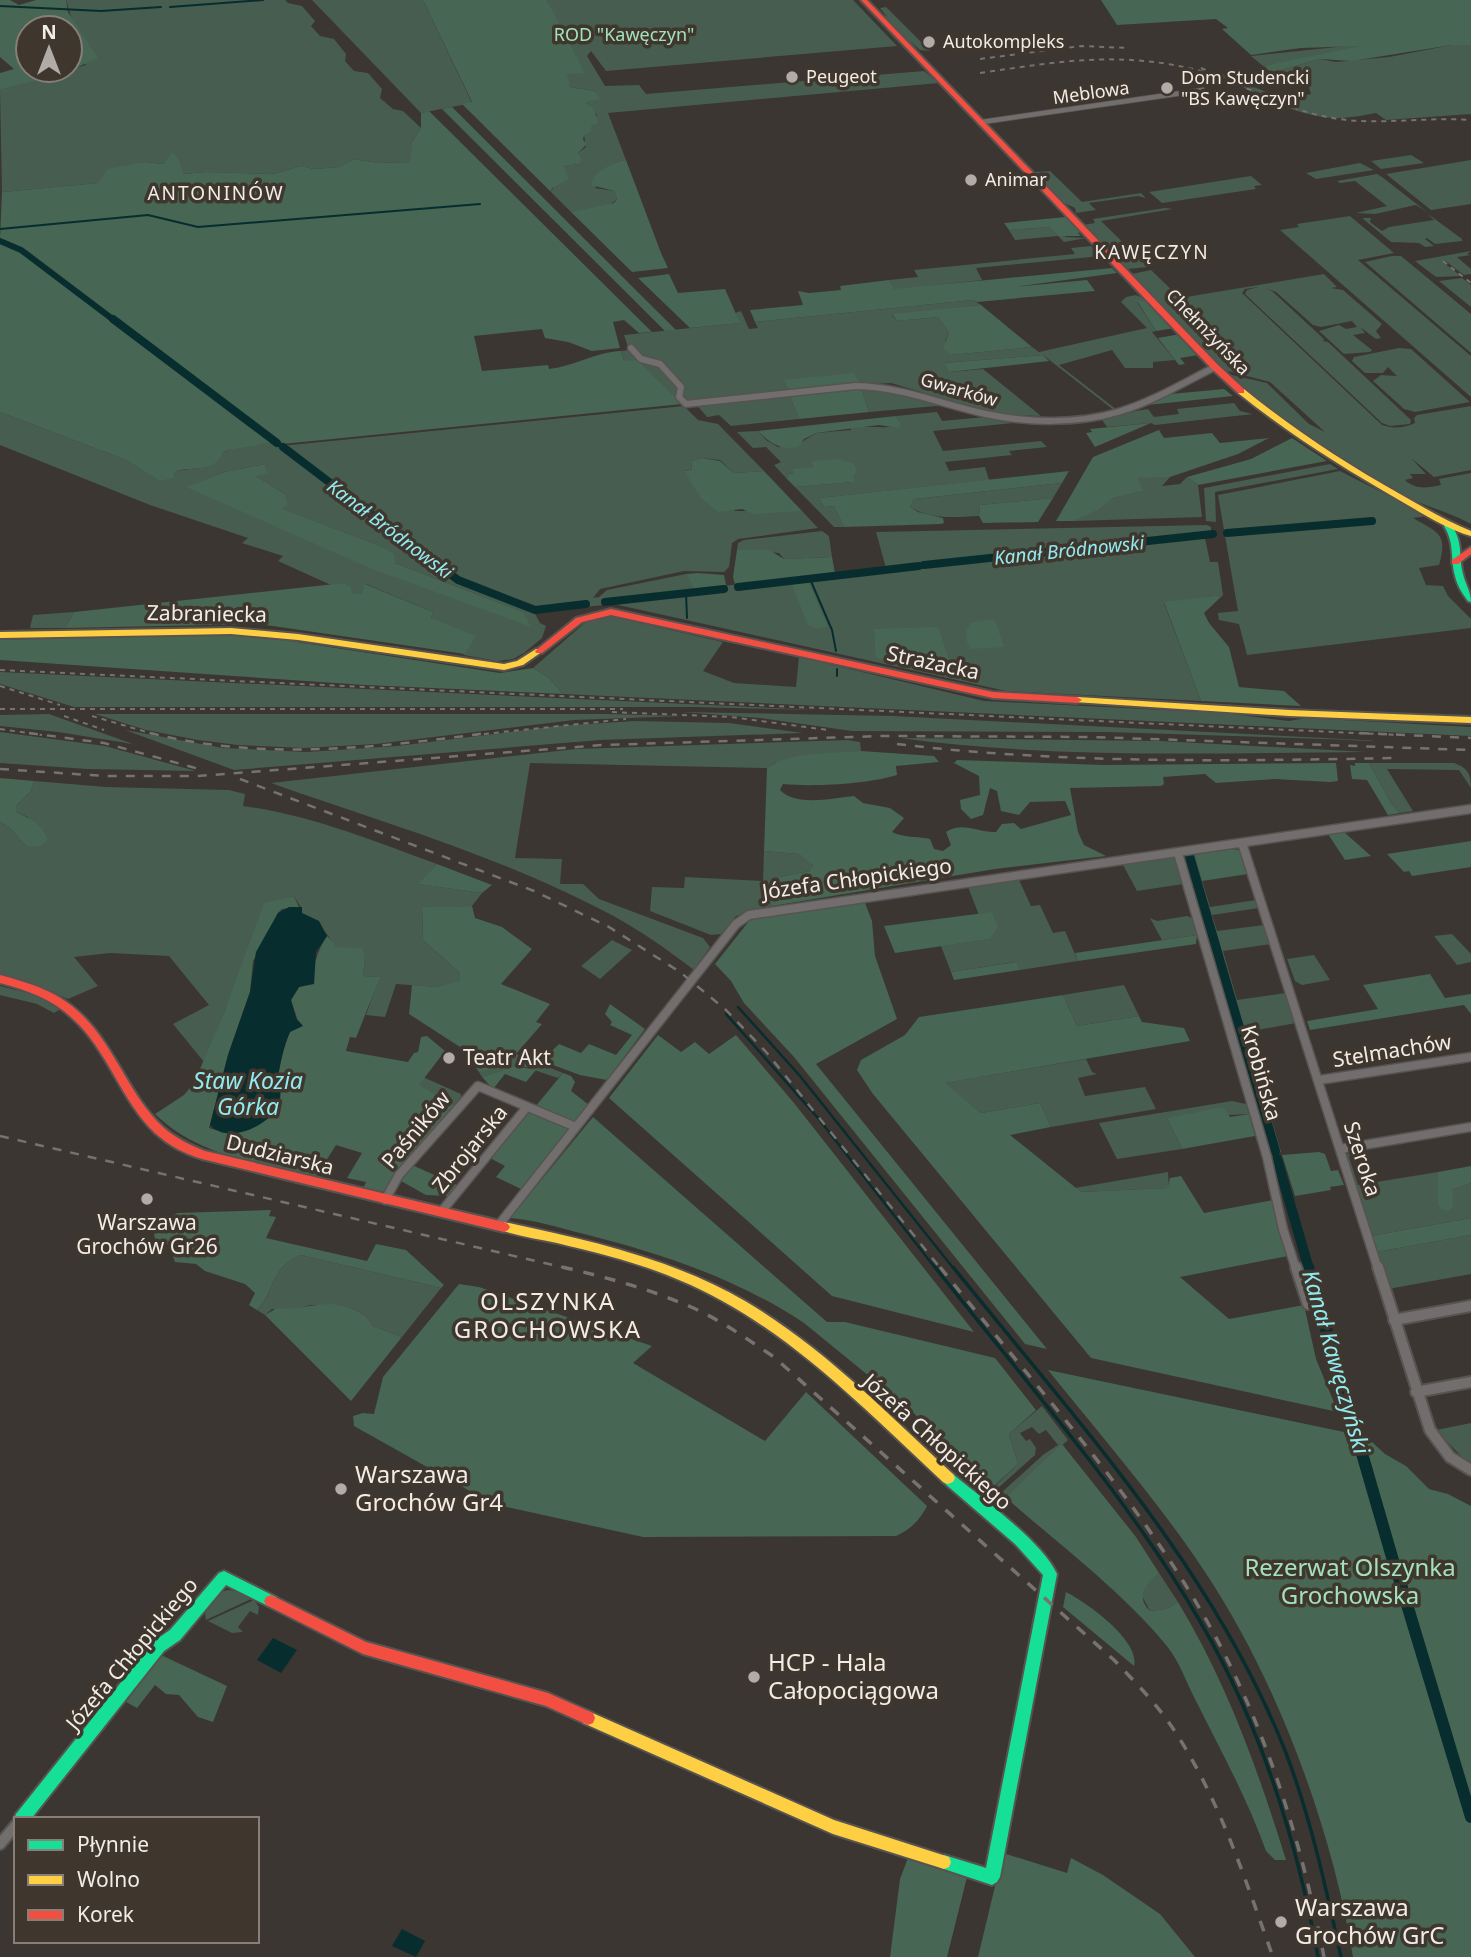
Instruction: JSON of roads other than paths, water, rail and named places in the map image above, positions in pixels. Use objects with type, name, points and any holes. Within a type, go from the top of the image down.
[{"type":"street","name":"Chełmżyńska","points":[[863,0],[1215,367],[1274,421],[1363,478],[1471,534]]},
{"type":"street","name":"Meblowa","points":[[982,122],[1203,90]]},
{"type":"street","name":"Gwarków","points":[[631,348],[641,359],[660,364],[681,387],[680,397],[686,404],[873,385],[907,389],[964,408],[1010,418],[1102,415],[1127,410],[1215,367]]},
{"type":"street","name":"Chełmżyńska","points":[[1446,522],[1458,540]]},
{"type":"street","points":[[1458,540],[1471,534]]},
{"type":"street","points":[[1455,562],[1471,550],[1458,540]]},
{"type":"street","points":[[1458,540],[1460,548],[1455,562],[1457,581],[1471,599]]},
{"type":"street","name":"Strażacka","points":[[411,655],[494,667],[516,666],[528,660],[576,620],[596,612],[611,612],[942,686],[1006,696],[1324,715],[1471,720]]},
{"type":"street","name":"Zabraniecka","points":[[0,635],[231,631],[298,637],[411,655]]},
{"type":"street","name":"Józefa Chłopickiego","points":[[23,1817],[159,1646],[175,1635],[223,1577],[363,1648],[548,1700],[833,1827],[992,1877],[1045,1605],[1050,1574],[1047,1567],[808,1353],[757,1315],[710,1288],[669,1269],[608,1251],[498,1226],[736,924],[756,913],[1471,809]]},
{"type":"street","name":"Szeroka","points":[[1242,843],[1416,1392],[1433,1436],[1450,1457],[1471,1470]]},
{"type":"street","name":"Krobińska","points":[[1178,853],[1267,1157],[1283,1229],[1308,1304]]},
{"type":"street","name":"Dudziarska","points":[[0,979],[42,991],[69,1007],[96,1036],[128,1090],[157,1128],[185,1147],[226,1163],[498,1226]]},
{"type":"street","name":"Stelmachów","points":[[1319,1080],[1471,1057]]},
{"type":"street","name":"Paśników","points":[[385,1200],[399,1175],[474,1088],[479,1086],[527,1107]]},
{"type":"street","points":[[527,1107],[576,1127]]},
{"type":"street","name":"Zbrojarska","points":[[441,1212],[527,1107]]},
{"type":"street","points":[[1340,1149],[1471,1127]]},
{"type":"street","points":[[1394,1320],[1471,1306]]},
{"type":"street","points":[[1416,1392],[1471,1382]]},
{"type":"street","points":[[0,1844],[14,1827]]},
{"type":"water","name":"Staw Kozia Górka","points":[[289,907],[302,907],[302,913],[319,921],[327,936],[316,952],[314,984],[299,987],[291,1000],[296,1018],[303,1026],[290,1032],[285,1044],[277,1083],[281,1087],[280,1101],[271,1116],[254,1127],[235,1133],[217,1131],[210,1125],[228,1055],[250,992],[256,952],[278,913]]},
{"type":"water","points":[[273,1638],[297,1650],[281,1673],[257,1660]]},
{"type":"water","points":[[402,1929],[425,1941],[416,1957],[392,1946]]},
{"type":"waterway","points":[[170,7],[263,0]]},
{"type":"waterway","points":[[0,6],[101,11],[161,7]]},
{"type":"waterway","points":[[0,229],[148,215],[198,227],[480,204]]},
{"type":"waterway","name":"Kanał Bródnowski","points":[[0,241],[21,250],[115,321]]},
{"type":"waterway","name":"Kanał Bródnowski","points":[[113,319],[277,443]]},
{"type":"waterway","name":"Kanał Bródnowski","points":[[283,447],[458,580],[535,610],[586,604]]},
{"type":"waterway","name":"Kanał Bródnowski","points":[[1227,533],[1372,521]]},
{"type":"waterway","name":"Kanał Bródnowski","points":[[924,565],[1213,534]]},
{"type":"waterway","name":"Kanał Bródnowski","points":[[738,587],[919,566]]},
{"type":"waterway","points":[[810,579],[832,630],[836,651]]},
{"type":"waterway","name":"Kanał Bródnowski","points":[[605,602],[724,589]]},
{"type":"waterway","points":[[686,593],[687,618]]},
{"type":"waterway","points":[[837,669],[837,676]]},
{"type":"waterway","name":"Kanał Kawęczyński","points":[[1189,856],[1275,1151]]},
{"type":"waterway","points":[[738,1007],[800,1076],[954,1269]]},
{"type":"waterway","points":[[726,1014],[818,1118],[936,1269]]},
{"type":"waterway","name":"Kanał Kawęczyński","points":[[1277,1159],[1309,1269]]},
{"type":"waterway","points":[[935,1267],[1108,1485],[1141,1530],[1201,1623],[1242,1702],[1274,1785],[1299,1870],[1318,1957]]},
{"type":"waterway","points":[[953,1267],[1138,1498],[1221,1621],[1256,1686],[1295,1778],[1317,1854],[1341,1957]]},
{"type":"waterway","name":"Kanał Kawęczyński","points":[[1308,1267],[1394,1564]]},
{"type":"waterway","name":"Kanał Kawęczyński","points":[[1399,1578],[1471,1817]]},
{"type":"railway","points":[[980,59],[1081,46],[1128,48]]},
{"type":"railway","points":[[980,73],[1066,62],[1119,59],[1175,65],[1205,72]]},
{"type":"railway","points":[[1201,68],[1272,100],[1328,117],[1362,121],[1471,120]]},
{"type":"railway","points":[[1443,261],[1471,283]]},
{"type":"railway","points":[[0,670],[1398,735]]},
{"type":"railway","points":[[0,686],[60,705]]},
{"type":"railway","points":[[0,709],[623,709]]},
{"type":"railway","points":[[612,712],[731,717],[828,730]]},
{"type":"railway","points":[[64,716],[104,730]]},
{"type":"railway","points":[[92,716],[151,733]]},
{"type":"railway","points":[[474,735],[626,719]]},
{"type":"railway","points":[[0,729],[42,735]]},
{"type":"railway","points":[[29,733],[104,743],[199,769]]},
{"type":"railway","points":[[151,733],[234,747],[318,749],[487,733]]},
{"type":"railway","points":[[151,733],[157,735]]},
{"type":"railway","points":[[1360,733],[1471,738]]},
{"type":"railway","points":[[0,769],[105,776],[198,776],[603,745],[883,736],[1092,737],[1471,750]]},
{"type":"railway","points":[[897,744],[1022,755],[1147,760],[1397,758]]},
{"type":"railway","points":[[240,779],[534,891],[609,927],[680,972],[726,1010],[767,1053],[941,1269]]},
{"type":"railway","points":[[0,1136],[567,1268]]},
{"type":"railway","points":[[562,1267],[567,1268]]},
{"type":"railway","points":[[940,1267],[1116,1484],[1149,1529],[1208,1623],[1247,1703],[1279,1785],[1304,1870],[1324,1957]]},
{"type":"railway","points":[[567,1268],[627,1284],[691,1307],[774,1357],[1114,1660],[1146,1694],[1174,1730],[1205,1784],[1230,1840],[1273,1957]]},
{"type":"place","name":"Autokompleks","points":[[929,42]]},
{"type":"place","name":"Peugeot","points":[[792,77]]},
{"type":"place","name":"Dom Studencki \"BS Kawęczyn\"","points":[[1167,88]]},
{"type":"place","name":"Animar","points":[[971,180]]},
{"type":"place","name":"Teatr Akt","points":[[449,1058]]},
{"type":"place","name":"Warszawa Grochów Gr26","points":[[147,1199]]},
{"type":"place","name":"Warszawa Grochów Gr4","points":[[341,1489]]},
{"type":"place","name":"HCP - Hala Całopociągowa","points":[[754,1677]]},
{"type":"place","name":"Warszawa Grochów GrC","points":[[1281,1922]]},
{"type":"district","name":"ANTONINÓW","points":[[216,193]]},
{"type":"district","name":"KAWĘCZYN","points":[[1152,252]]},
{"type":"district","name":"OLSZYNKA GROCHOWSKA","points":[[548,1316]]},
{"type":"park label","name":"ROD \"Kawęczyn\"","points":[[624,35]]},
{"type":"park label","name":"Rezerwat Olszynka Grochowska","points":[[1350,1582]]}]
